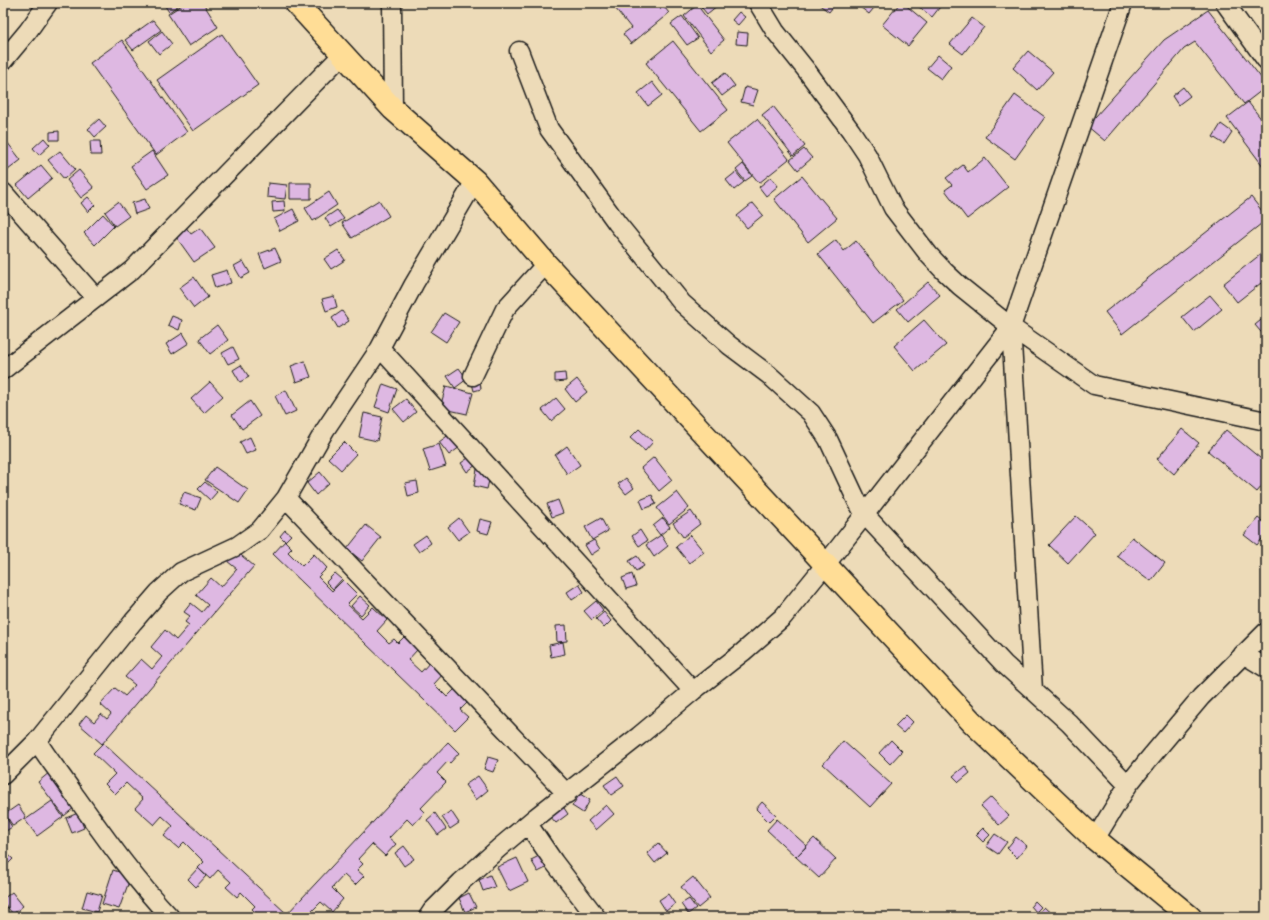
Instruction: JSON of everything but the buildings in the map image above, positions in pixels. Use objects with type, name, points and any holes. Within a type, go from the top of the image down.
[{"type":"highway","points":[[296,3],[393,108],[475,181],[546,264],[972,722],[1095,839],[1190,917]]},
{"type":"street","points":[[3,61],[28,31],[48,3]]},
{"type":"street","points":[[392,3],[393,108]]},
{"type":"street","points":[[758,3],[775,31],[808,71],[851,131],[866,155],[893,208],[944,271],[960,286],[1011,327],[1094,385],[1266,421]]},
{"type":"street","points":[[428,917],[432,911],[461,882],[528,824],[743,652],[783,617],[865,515],[1011,327],[1123,3]]},
{"type":"street","points":[[1225,3],[1266,60]]},
{"type":"street","points":[[519,52],[548,129],[617,223],[682,303],[729,345],[769,375],[811,413],[828,439],[865,515],[1004,664],[1069,723],[1128,785]]},
{"type":"street","points":[[3,370],[132,270],[343,54]]},
{"type":"street","points":[[3,775],[37,741],[128,627],[159,592],[181,572],[237,546],[260,530],[286,498],[325,430],[380,348],[414,284],[475,181]]},
{"type":"street","points":[[3,192],[96,298]]},
{"type":"street","points":[[473,376],[505,309],[546,264]]},
{"type":"street","points":[[1011,327],[1033,690]]},
{"type":"street","points":[[380,348],[693,691]]},
{"type":"street","points":[[286,498],[567,794]]},
{"type":"street","points":[[1095,839],[1128,785],[1201,697],[1266,632]]},
{"type":"street","points":[[1243,654],[1266,668]]},
{"type":"street","points":[[37,741],[47,757],[138,881],[170,917]]},
{"type":"street","points":[[528,824],[554,862],[596,917]]}]
